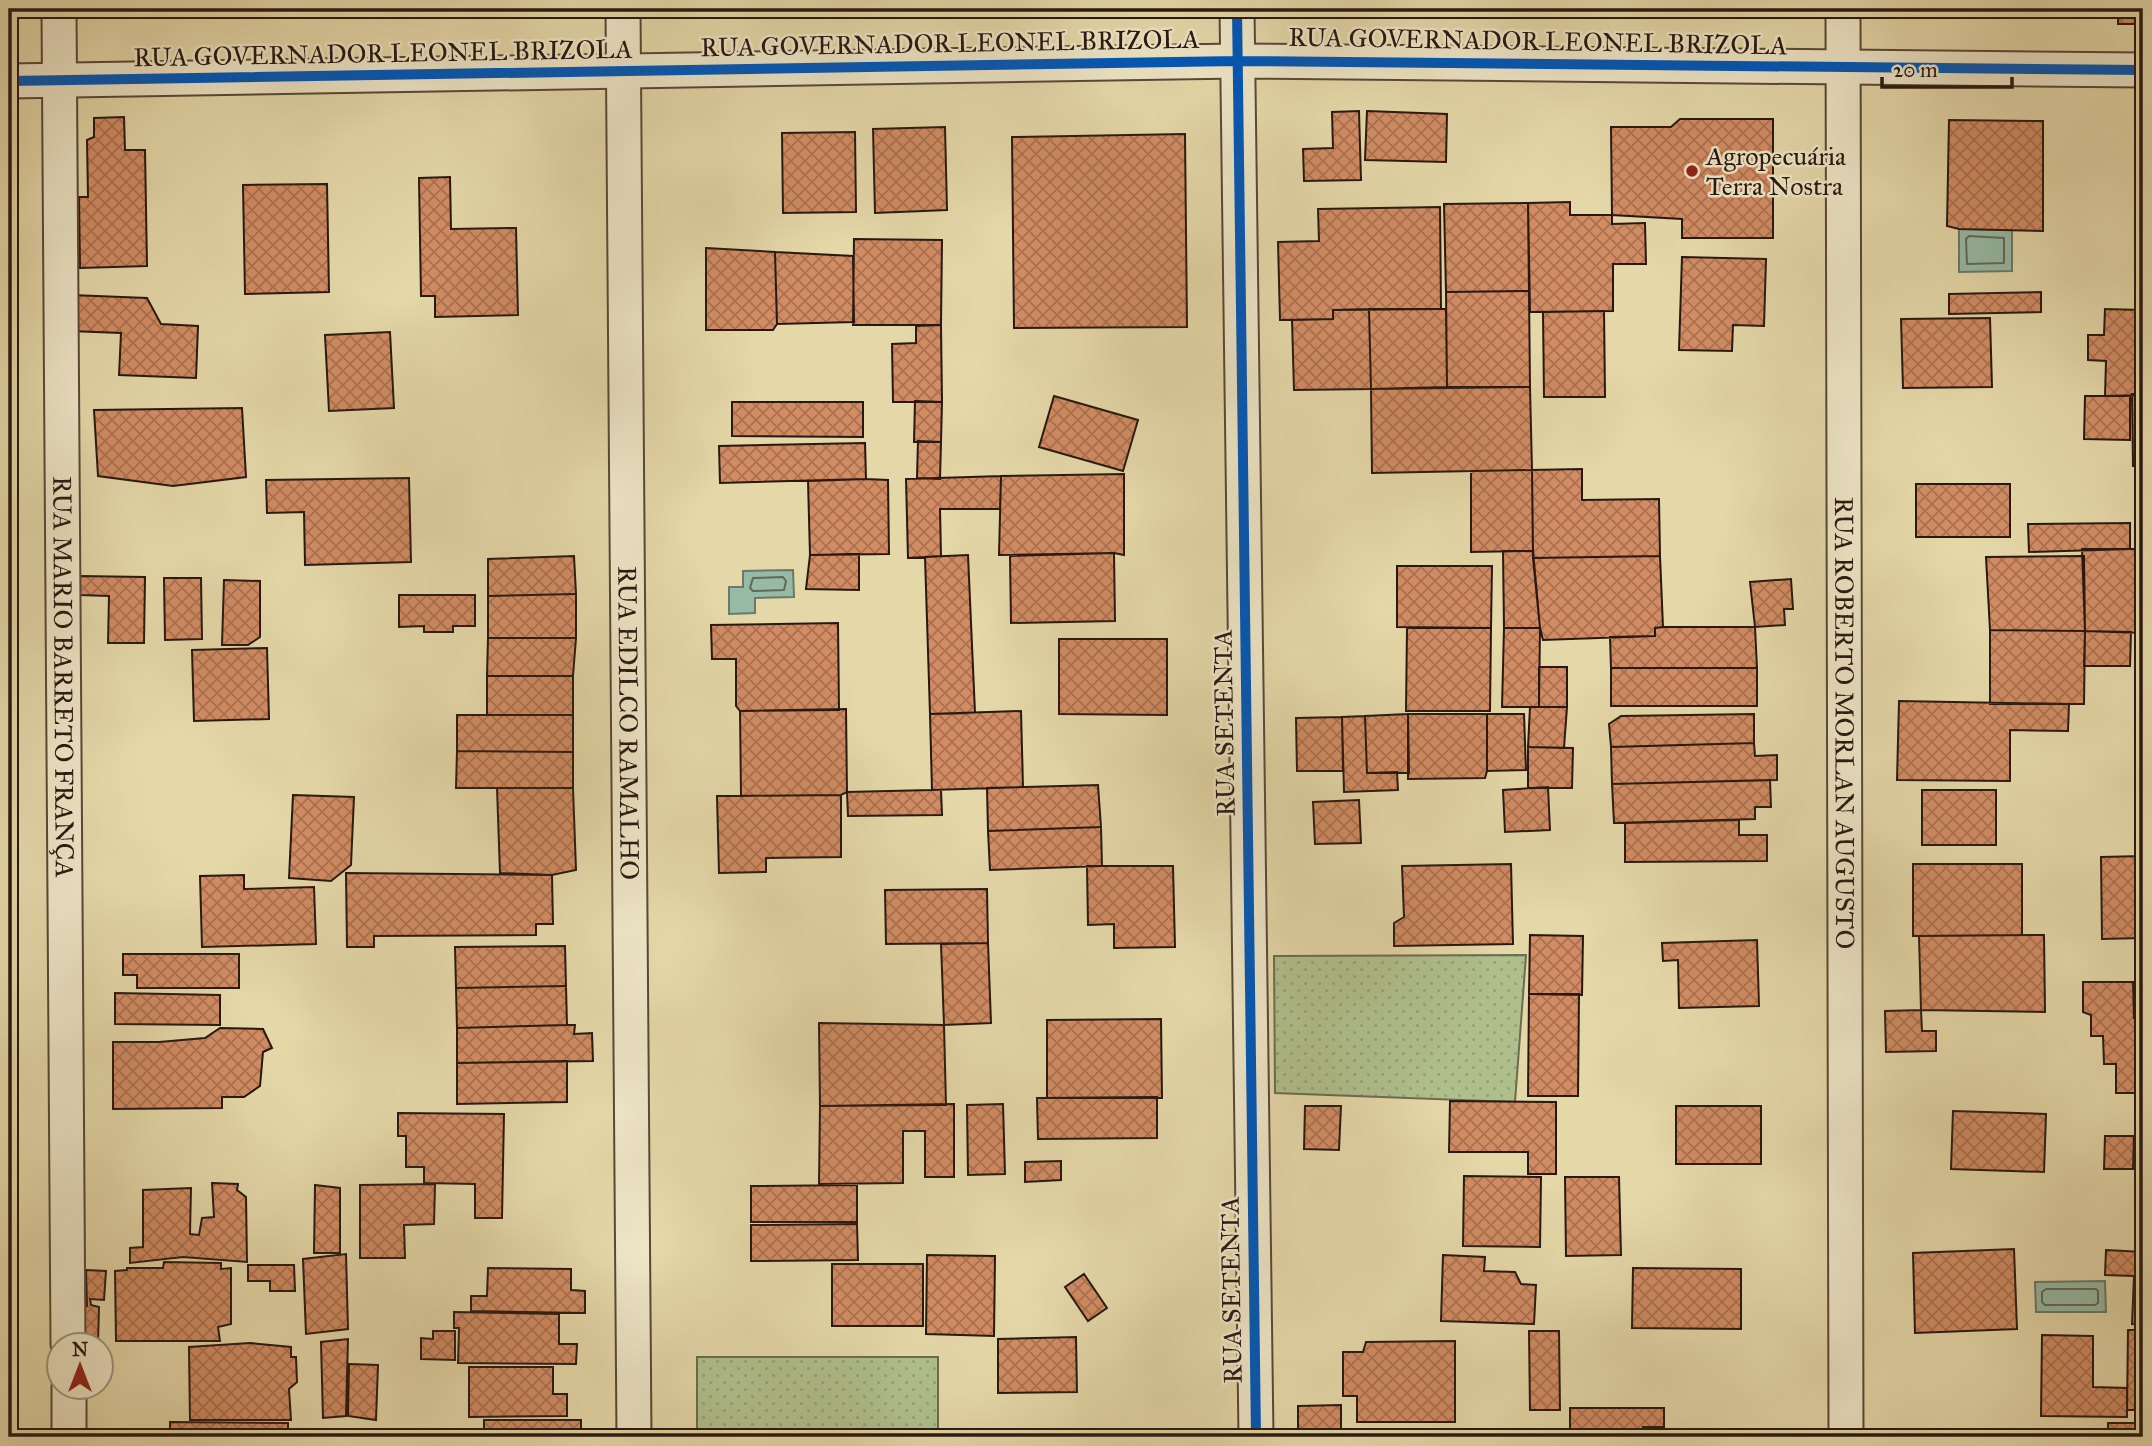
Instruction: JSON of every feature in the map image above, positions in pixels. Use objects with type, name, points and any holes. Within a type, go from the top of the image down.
[{"type":"street","name":"RUA MARIO BARRETO FRANÇA","points":[[59,9],[68,1330]]},
{"type":"street","name":"RUA EDILCO RAMALHO","points":[[623,9],[634,1437]]},
{"type":"street","name":"RUA SETENTA","points":[[1237,9],[1256,1437]]},
{"type":"street","name":"RUA ROBERTO MORLAN AUGUSTO","points":[[1843,9],[1846,1437]]},
{"type":"street","name":"RUA GOVERNADOR LEONEL BRIZOLA","points":[[9,81],[1238,61],[2143,69]]},
{"type":"street","points":[[69,1400],[69,1437]]},
{"type":"shaded area","points":[[1526,955],[1515,1102],[1275,1093],[1274,956]]},
{"type":"shaded area","points":[[697,1357],[938,1357],[938,1437],[697,1437]]},
{"type":"water","points":[[1959,229],[2012,230],[2012,271],[1959,272]]},
{"type":"water","points":[[793,570],[794,597],[755,598],[755,613],[729,614],[729,587],[743,587],[743,571]]},
{"type":"water","points":[[2105,1281],[2106,1312],[2036,1312],[2035,1282]]},
{"type":"building","points":[[2118,9],[2143,9],[2143,24],[2118,24]]},
{"type":"building","points":[[1359,111],[1361,180],[1304,181],[1303,149],[1333,148],[1332,112]]},
{"type":"building","points":[[1367,111],[1447,114],[1446,162],[1365,160]]},
{"type":"building","points":[[124,117],[125,150],[145,150],[147,266],[80,268],[79,197],[88,197],[87,140],[94,137],[94,118]]},
{"type":"building","name":"Agropecuária Terra Nostra","points":[[1680,119],[1773,119],[1773,238],[1682,238],[1682,219],[1612,215],[1611,127],[1671,127]]},
{"type":"building","points":[[1949,120],[2043,121],[2043,231],[1959,229],[1947,226]]},
{"type":"building","points":[[945,127],[947,210],[875,213],[873,129]]},
{"type":"building","points":[[855,132],[856,212],[783,213],[782,133]]},
{"type":"building","points":[[1185,134],[1187,327],[1014,328],[1012,137]]},
{"type":"building","points":[[450,177],[451,229],[516,228],[518,315],[435,317],[435,296],[421,296],[419,178]]},
{"type":"building","points":[[327,184],[329,292],[245,294],[243,185]]},
{"type":"building","points":[[1570,202],[1570,215],[1612,215],[1612,224],[1645,223],[1646,264],[1613,264],[1613,311],[1530,312],[1528,203]]},
{"type":"building","points":[[1528,203],[1529,291],[1446,292],[1444,204]]},
{"type":"building","points":[[1440,207],[1441,309],[1333,310],[1333,319],[1280,320],[1278,242],[1319,241],[1318,209]]},
{"type":"building","points":[[854,239],[942,240],[941,325],[853,325]]},
{"type":"building","points":[[706,248],[775,252],[777,324],[773,330],[706,330]]},
{"type":"building","points":[[775,252],[853,256],[854,322],[777,324]]},
{"type":"building","points":[[1682,257],[1766,259],[1764,326],[1733,325],[1732,351],[1679,350]]},
{"type":"building","points":[[1529,291],[1530,387],[1447,387],[1446,292]]},
{"type":"building","points":[[2041,292],[2041,312],[1949,314],[1949,294]]},
{"type":"building","points":[[71,295],[147,298],[161,324],[198,326],[196,378],[119,375],[121,333],[70,331]]},
{"type":"building","points":[[1369,309],[1446,309],[1447,387],[1371,389]]},
{"type":"building","points":[[1369,309],[1371,389],[1294,390],[1292,320],[1333,319],[1333,310]]},
{"type":"building","points":[[2105,309],[2143,310],[2143,395],[2105,396],[2106,361],[2088,360],[2088,335],[2104,335]]},
{"type":"building","points":[[1604,311],[1605,397],[1544,397],[1543,312]]},
{"type":"building","points":[[1990,318],[1992,387],[1903,388],[1901,319]]},
{"type":"building","points":[[941,325],[942,402],[893,402],[892,344],[916,343],[916,326]]},
{"type":"building","points":[[390,332],[394,408],[329,411],[325,335]]},
{"type":"building","points":[[1530,387],[1532,470],[1372,473],[1371,389]]},
{"type":"building","points":[[2132,394],[2143,394],[2143,466],[2133,466]]},
{"type":"building","points":[[1054,396],[1138,420],[1123,471],[1039,447]]},
{"type":"building","points":[[2085,396],[2130,396],[2130,440],[2084,439]]},
{"type":"building","points":[[915,401],[942,402],[941,442],[914,442]]},
{"type":"building","points":[[732,402],[863,402],[863,437],[732,436]]},
{"type":"building","points":[[242,408],[246,477],[173,486],[98,476],[94,410]]},
{"type":"building","points":[[918,441],[941,442],[940,479],[917,478]]},
{"type":"building","points":[[865,443],[866,479],[720,483],[719,446]]},
{"type":"building","points":[[1582,469],[1582,500],[1659,499],[1660,556],[1533,558],[1532,470]]},
{"type":"building","points":[[1532,470],[1533,551],[1471,552],[1471,471]]},
{"type":"building","points":[[1124,474],[1124,555],[999,555],[1001,476]]},
{"type":"building","points":[[1001,476],[1000,509],[940,509],[941,556],[908,558],[906,479]]},
{"type":"building","points":[[409,478],[411,562],[305,565],[304,512],[267,513],[266,480]]},
{"type":"building","points":[[888,480],[889,554],[810,555],[808,481]]},
{"type":"building","points":[[1916,484],[2010,484],[2010,537],[1916,537]]},
{"type":"building","points":[[2130,523],[2130,549],[2029,552],[2028,524]]},
{"type":"building","points":[[2082,549],[2143,549],[2143,633],[2085,631]]},
{"type":"building","points":[[1503,551],[1533,551],[1540,628],[1504,628]]},
{"type":"building","points":[[1114,553],[1115,621],[1011,623],[1010,556]]},
{"type":"building","points":[[859,554],[859,590],[806,589],[810,555]]},
{"type":"building","points":[[968,555],[975,713],[930,714],[925,557]]},
{"type":"building","points":[[574,556],[576,594],[488,596],[488,559]]},
{"type":"building","points":[[1660,556],[1663,627],[1655,628],[1655,636],[1543,640],[1533,558]]},
{"type":"building","points":[[2084,556],[2085,631],[1990,630],[1986,557]]},
{"type":"building","points":[[1397,566],[1492,566],[1491,628],[1397,627]]},
{"type":"building","points":[[80,576],[145,577],[144,643],[108,643],[109,596],[80,595]]},
{"type":"building","points":[[164,578],[201,578],[202,639],[165,640]]},
{"type":"building","points":[[1791,579],[1793,609],[1784,609],[1785,625],[1755,627],[1750,582]]},
{"type":"building","points":[[224,580],[260,581],[260,637],[248,645],[222,645]]},
{"type":"building","points":[[576,594],[576,638],[488,638],[488,596]]},
{"type":"building","points":[[399,595],[475,595],[475,626],[453,626],[453,632],[424,632],[424,626],[399,627]]},
{"type":"building","points":[[838,623],[839,710],[740,711],[736,706],[736,659],[712,659],[711,625]]},
{"type":"building","points":[[1755,627],[1757,668],[1611,668],[1610,637],[1655,636],[1655,628]]},
{"type":"building","points":[[1407,628],[1491,628],[1490,711],[1406,711]]},
{"type":"building","points":[[1504,628],[1540,628],[1539,707],[1502,707]]},
{"type":"building","points":[[1990,630],[2085,631],[2084,704],[1990,704]]},
{"type":"building","points":[[2085,631],[2131,632],[2130,666],[2084,666]]},
{"type":"building","points":[[488,638],[576,638],[573,676],[487,676]]},
{"type":"building","points":[[1059,639],[1167,639],[1167,715],[1059,714]]},
{"type":"building","points":[[267,648],[269,719],[194,721],[192,650]]},
{"type":"building","points":[[1539,667],[1567,667],[1567,707],[1539,707]]},
{"type":"building","points":[[1611,668],[1757,668],[1757,706],[1611,706]]},
{"type":"building","points":[[487,676],[573,676],[573,715],[487,715]]},
{"type":"building","points":[[1899,701],[2069,704],[2068,731],[2010,730],[2010,781],[1897,780]]},
{"type":"building","points":[[2136,705],[2143,705],[2143,784],[2136,785]]},
{"type":"building","points":[[1530,707],[1567,707],[1564,748],[1528,747]]},
{"type":"building","points":[[846,709],[847,792],[841,795],[741,796],[740,711]]},
{"type":"building","points":[[1021,711],[1023,787],[932,790],[930,714]]},
{"type":"building","points":[[1408,714],[1487,714],[1485,778],[1408,779]]},
{"type":"building","points":[[1408,714],[1409,773],[1367,773],[1365,716]]},
{"type":"building","points":[[1487,714],[1524,714],[1526,770],[1487,771]]},
{"type":"building","points":[[1754,714],[1754,743],[1611,747],[1609,724],[1621,716]]},
{"type":"building","points":[[457,715],[573,715],[573,752],[457,751]]},
{"type":"building","points":[[1365,716],[1367,773],[1397,772],[1398,790],[1344,792],[1342,717]]},
{"type":"building","points":[[1342,717],[1343,771],[1297,771],[1296,718]]},
{"type":"building","points":[[1754,743],[1755,756],[1777,755],[1777,780],[1612,784],[1611,747]]},
{"type":"building","points":[[1528,747],[1573,748],[1572,788],[1528,788]]},
{"type":"building","points":[[457,751],[573,752],[573,788],[456,788]]},
{"type":"building","points":[[1770,780],[1771,807],[1755,807],[1755,819],[1614,823],[1612,784]]},
{"type":"building","points":[[1098,785],[1101,827],[988,831],[987,788]]},
{"type":"building","points":[[1548,787],[1550,830],[1505,832],[1503,790]]},
{"type":"building","points":[[497,788],[573,788],[576,870],[552,875],[500,873]]},
{"type":"building","points":[[941,790],[942,815],[848,816],[847,792]]},
{"type":"building","points":[[1922,790],[1996,790],[1996,845],[1922,845]]},
{"type":"building","points":[[293,795],[354,797],[351,865],[331,881],[289,878]]},
{"type":"building","points":[[841,795],[841,857],[766,858],[766,872],[719,873],[717,796]]},
{"type":"building","points":[[1359,800],[1361,843],[1315,844],[1313,802]]},
{"type":"building","points":[[1739,820],[1739,835],[1767,835],[1767,861],[1625,862],[1625,823]]},
{"type":"building","points":[[1101,827],[1102,866],[990,870],[988,831]]},
{"type":"building","points":[[2143,856],[2143,938],[2102,939],[2101,857]]},
{"type":"building","points":[[1511,864],[1513,944],[1394,946],[1394,923],[1404,917],[1402,866]]},
{"type":"building","points":[[1913,864],[2022,864],[2022,935],[1913,936]]},
{"type":"building","points":[[1087,866],[1173,866],[1175,947],[1114,948],[1114,924],[1088,925]]},
{"type":"building","points":[[346,873],[552,875],[553,924],[536,924],[536,935],[374,936],[374,947],[347,947]]},
{"type":"building","points":[[244,875],[244,889],[314,887],[316,944],[202,947],[200,876]]},
{"type":"building","points":[[987,889],[988,943],[886,944],[885,890]]},
{"type":"building","points":[[1530,935],[1583,936],[1582,995],[1529,994]]},
{"type":"building","points":[[2044,935],[2045,1012],[1921,1010],[1919,936]]},
{"type":"building","points":[[1757,940],[1759,1006],[1679,1008],[1678,960],[1663,961],[1662,943]]},
{"type":"building","points":[[988,943],[991,1023],[944,1025],[941,944]]},
{"type":"building","points":[[565,946],[566,986],[456,988],[455,947]]},
{"type":"building","points":[[123,954],[239,954],[239,988],[137,988],[137,975],[123,975]]},
{"type":"building","points":[[2083,982],[2133,982],[2134,1018],[2143,1018],[2143,1093],[2116,1093],[2116,1064],[2104,1064],[2103,1036],[2091,1036],[2091,1015],[2083,1012]]},
{"type":"building","points":[[566,986],[567,1025],[457,1028],[456,988]]},
{"type":"building","points":[[115,993],[220,995],[220,1025],[115,1024]]},
{"type":"building","points":[[1529,994],[1579,994],[1578,1096],[1528,1096]]},
{"type":"building","points":[[1921,1010],[1922,1031],[1936,1031],[1936,1051],[1886,1052],[1885,1011]]},
{"type":"building","points":[[1161,1019],[1162,1098],[1047,1098],[1047,1020]]},
{"type":"building","points":[[819,1023],[944,1025],[946,1105],[820,1106]]},
{"type":"building","points":[[575,1025],[574,1034],[592,1033],[593,1061],[457,1063],[457,1028]]},
{"type":"building","points":[[220,1028],[263,1029],[272,1048],[263,1052],[260,1086],[244,1097],[222,1097],[222,1108],[113,1109],[113,1042],[205,1038]]},
{"type":"building","points":[[567,1061],[567,1102],[457,1104],[457,1063]]},
{"type":"building","points":[[1157,1097],[1157,1138],[1038,1139],[1037,1098]]},
{"type":"building","points":[[1450,1101],[1556,1102],[1556,1174],[1528,1174],[1528,1152],[1449,1152]]},
{"type":"building","points":[[954,1104],[954,1177],[925,1177],[925,1131],[903,1131],[903,1183],[819,1184],[820,1106]]},
{"type":"building","points":[[1003,1104],[1005,1174],[968,1175],[967,1105]]},
{"type":"building","points":[[1305,1106],[1341,1106],[1339,1150],[1304,1149]]},
{"type":"building","points":[[1676,1106],[1761,1106],[1761,1164],[1676,1164]]},
{"type":"building","points":[[1953,1111],[2046,1114],[2044,1172],[1951,1169]]},
{"type":"building","points":[[398,1113],[504,1114],[502,1218],[475,1218],[475,1184],[424,1183],[424,1167],[406,1167],[406,1136],[398,1136]]},
{"type":"building","points":[[2105,1136],[2134,1136],[2133,1169],[2104,1169]]},
{"type":"building","points":[[1061,1161],[1061,1180],[1025,1182],[1025,1162]]},
{"type":"building","points":[[1464,1176],[1541,1177],[1540,1247],[1463,1246]]},
{"type":"building","points":[[1565,1177],[1619,1177],[1621,1255],[1566,1256]]},
{"type":"building","points":[[212,1183],[238,1184],[237,1190],[246,1197],[247,1262],[183,1257],[130,1263],[130,1248],[143,1247],[143,1190],[191,1188],[190,1234],[199,1235],[202,1218],[214,1217]]},
{"type":"building","points":[[435,1184],[434,1224],[404,1225],[405,1258],[360,1258],[360,1185]]},
{"type":"building","points":[[315,1185],[340,1188],[340,1253],[314,1253]]},
{"type":"building","points":[[857,1185],[857,1222],[751,1222],[751,1186]]},
{"type":"building","points":[[857,1224],[858,1260],[751,1261],[751,1225]]},
{"type":"building","points":[[2014,1249],[2017,1329],[1915,1333],[1913,1253]]},
{"type":"building","points":[[2106,1250],[2143,1252],[2143,1325],[2132,1324],[2134,1276],[2105,1275]]},
{"type":"building","points":[[346,1254],[348,1329],[306,1334],[303,1259]]},
{"type":"building","points":[[927,1255],[995,1256],[994,1336],[926,1334]]},
{"type":"building","points":[[1443,1255],[1485,1257],[1484,1271],[1515,1272],[1521,1284],[1536,1285],[1534,1324],[1441,1321]]},
{"type":"building","points":[[164,1262],[221,1263],[221,1269],[231,1268],[231,1324],[218,1327],[220,1341],[116,1341],[115,1271],[127,1268],[163,1268]]},
{"type":"building","points":[[832,1264],[923,1264],[923,1326],[832,1326]]},
{"type":"building","points":[[248,1265],[294,1265],[295,1291],[270,1291],[270,1281],[248,1281]]},
{"type":"building","points":[[488,1268],[571,1269],[571,1290],[585,1291],[585,1313],[471,1311],[471,1296],[487,1296]]},
{"type":"building","points":[[1633,1268],[1741,1269],[1741,1329],[1632,1328]]},
{"type":"building","points":[[86,1270],[106,1271],[104,1300],[90,1299],[91,1305],[99,1307],[98,1330],[80,1330],[81,1308],[87,1306]]},
{"type":"building","points":[[1084,1274],[1107,1308],[1088,1321],[1065,1287]]},
{"type":"building","points":[[454,1312],[559,1314],[559,1344],[577,1344],[576,1364],[458,1363],[459,1328],[454,1328]]},
{"type":"building","points":[[2128,1330],[2143,1330],[2143,1410],[2127,1410]]},
{"type":"building","points":[[433,1331],[455,1331],[455,1360],[421,1359],[421,1338],[433,1339]]},
{"type":"building","points":[[1529,1331],[1559,1331],[1560,1410],[1530,1410]]},
{"type":"building","points":[[2042,1335],[2093,1336],[2093,1387],[2127,1388],[2127,1417],[2041,1416]]},
{"type":"building","points":[[1076,1337],[1077,1392],[998,1393],[998,1339]]},
{"type":"building","points":[[348,1339],[346,1416],[323,1418],[321,1342]]},
{"type":"building","points":[[1455,1341],[1455,1422],[1357,1422],[1357,1396],[1343,1396],[1343,1352],[1363,1352],[1366,1342]]},
{"type":"building","points":[[250,1343],[291,1347],[291,1357],[296,1357],[297,1382],[289,1389],[291,1420],[190,1420],[189,1347]]},
{"type":"building","points":[[349,1364],[378,1365],[376,1420],[348,1416]]},
{"type":"building","points":[[469,1367],[553,1367],[553,1394],[567,1394],[567,1416],[469,1417]]},
{"type":"building","points":[[1341,1405],[1341,1437],[1298,1437],[1298,1406]]},
{"type":"building","points":[[1570,1408],[1664,1408],[1664,1427],[1643,1427],[1643,1437],[1570,1437]]},
{"type":"building","points":[[484,1420],[581,1420],[581,1437],[484,1437]]},
{"type":"building","points":[[170,1422],[288,1423],[288,1437],[170,1437]]},
{"type":"building","points":[[2108,1423],[2143,1423],[2143,1437],[2108,1437]]},
{"type":"building","points":[[333,1430],[352,1432],[352,1437],[330,1437]]},
{"type":"building","points":[[1064,1433],[1064,1437],[992,1437]]},
{"type":"cycle path","points":[[1237,9],[1256,1437]]},
{"type":"cycle path","points":[[9,81],[1238,61],[2143,70]]},
{"type":"place","name":"Agropecuária Terra Nostra","points":[[1692,171]]}]
